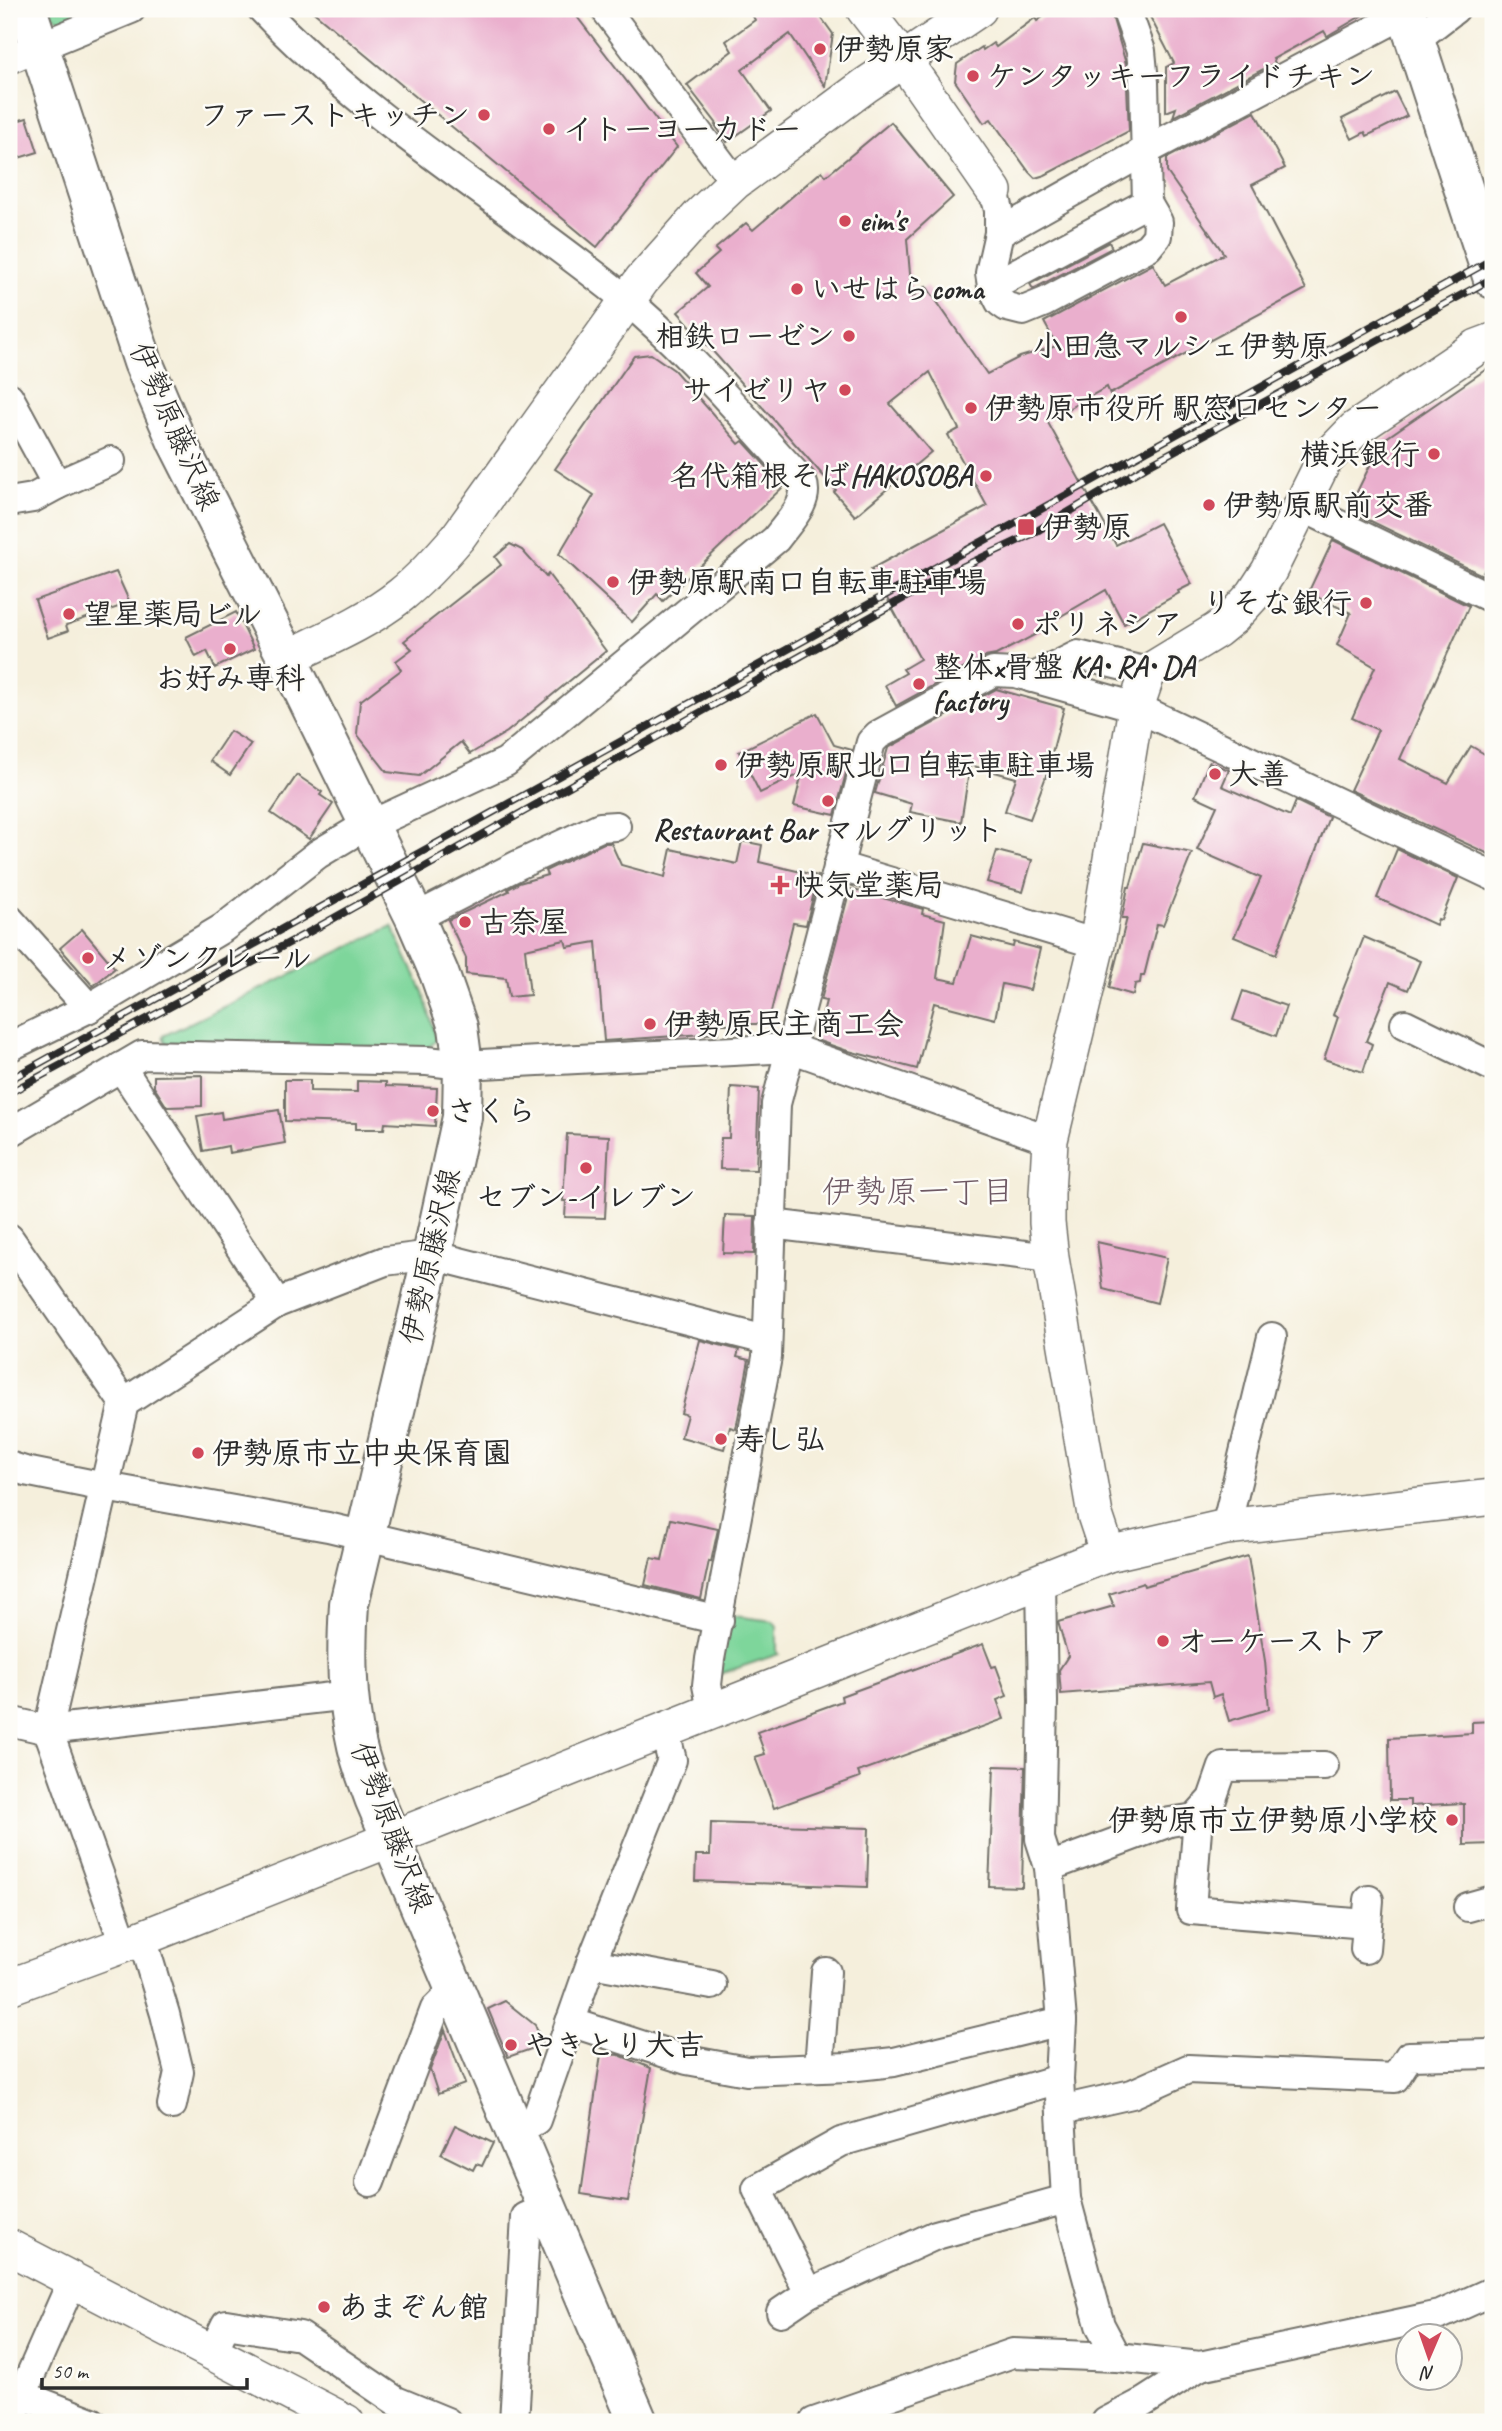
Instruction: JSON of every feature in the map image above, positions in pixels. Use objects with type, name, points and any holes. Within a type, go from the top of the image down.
[{"type":"main road","name":"伊勢原藤沢線","points":[[27,9],[24,54],[143,362],[177,442],[415,918],[456,1016],[464,1065],[462,1117],[349,1604],[346,1650],[349,1695],[357,1747],[374,1798],[638,2422]]},
{"type":"main road","points":[[1409,20],[1486,228],[1493,279]]},
{"type":"street","points":[[24,54],[131,9]]},
{"type":"street","points":[[9,1047],[89,1008],[223,928],[318,854],[369,825],[506,762],[776,539],[804,500],[806,490],[802,481],[685,355],[627,300],[340,82],[262,9]]},
{"type":"street","points":[[605,9],[735,182]]},
{"type":"street","points":[[864,9],[995,191],[1035,213]]},
{"type":"street","points":[[287,658],[377,612],[401,596],[429,570],[458,537],[627,300],[681,235],[735,182],[866,85],[979,9]]},
{"type":"street","points":[[995,191],[999,210],[999,233],[990,273],[992,286],[1000,302],[1007,307],[1023,311],[1045,302],[1148,247],[1157,236],[1158,222],[1147,203],[1141,51],[1126,9]]},
{"type":"street","points":[[999,233],[1145,151],[1409,20],[1455,9]]},
{"type":"street","points":[[992,286],[1147,203]]},
{"type":"street","points":[[1108,1554],[1095,1515],[1051,1258],[1047,1194],[1050,1140],[1097,944],[1136,707],[1148,672],[1217,630],[1246,603],[1269,571],[1323,462],[1354,429],[1477,347],[1493,341]]},
{"type":"street","points":[[9,397],[57,485]]},
{"type":"street","points":[[9,502],[33,498],[111,461]]},
{"type":"street","points":[[1300,506],[1493,599]]},
{"type":"street","points":[[1032,678],[1079,655],[1148,672]]},
{"type":"street","points":[[712,1710],[707,1685],[767,1357],[776,1104],[871,742],[878,735],[993,672],[1016,673],[1136,707],[1493,876]]},
{"type":"street","points":[[415,918],[600,827],[616,826]]},
{"type":"street","points":[[838,866],[1097,944]]},
{"type":"street","points":[[9,919],[89,1008]]},
{"type":"street","points":[[1405,1024],[1493,1067]]},
{"type":"street","points":[[9,1133],[142,1055],[427,1061],[464,1065],[790,1048],[1050,1140]]},
{"type":"street","points":[[121,1068],[277,1303]]},
{"type":"street","points":[[771,1224],[1051,1258]]},
{"type":"street","points":[[9,1238],[124,1403]]},
{"type":"street","points":[[172,2105],[179,2072],[165,2014],[48,1730],[124,1403],[277,1303],[385,1261],[432,1255],[766,1340]]},
{"type":"street","points":[[1226,1527],[1272,1337]]},
{"type":"street","points":[[9,1465],[25,1471],[105,1487],[365,1536],[719,1620]]},
{"type":"street","points":[[9,1987],[133,1941],[1108,1554],[1226,1527],[1493,1497]]},
{"type":"street","points":[[1041,1580],[1043,1702],[1040,1839],[1049,1867],[1062,2021],[1059,2079],[1066,2199],[1100,2325],[1116,2357]]},
{"type":"street","points":[[9,1721],[48,1730],[349,1695]]},
{"type":"street","points":[[515,2132],[536,2120],[590,1963],[672,1760],[664,1729]]},
{"type":"street","points":[[1049,1867],[1170,1822],[1195,1818],[1212,1799],[1223,1767],[1242,1754],[1324,1766]]},
{"type":"street","points":[[1195,1818],[1197,1829],[1191,1910],[1367,1924]]},
{"type":"street","points":[[590,1963],[712,1985]]},
{"type":"street","points":[[819,2068],[826,1972]]},
{"type":"street","points":[[370,2182],[435,2009],[455,1989]]},
{"type":"street","points":[[570,2021],[687,2060],[747,2071],[848,2067],[894,2062],[1062,2021]]},
{"type":"street","points":[[1061,2110],[1132,2094],[1188,2069],[1395,2078],[1409,2056],[1490,2054]]},
{"type":"street","points":[[809,2293],[757,2189],[841,2142],[1059,2079]]},
{"type":"street","points":[[781,2312],[809,2293],[936,2235],[1066,2199]]},
{"type":"street","points":[[514,2422],[526,2217],[547,2208]]},
{"type":"street","points":[[9,2247],[346,2422]]},
{"type":"street","points":[[10,2422],[15,2392],[72,2281]]},
{"type":"street","points":[[814,2422],[1013,2353],[1116,2357],[1200,2366],[1440,2315],[1493,2291]]},
{"type":"street","points":[[212,2353],[226,2324],[300,2336],[396,2400],[447,2422]]},
{"type":"street","points":[[1106,2422],[1144,2402],[1200,2366]]},
{"type":"street","points":[[15,2392],[92,2422]]},
{"type":"green space","points":[[50,9],[90,9],[61,21],[52,15]]},
{"type":"green space","points":[[392,926],[423,992],[437,1040],[427,1049],[166,1043],[163,1036]]},
{"type":"green space","points":[[726,1615],[773,1621],[777,1626],[779,1654],[717,1675]]},
{"type":"building","name":"イトーヨーカドー","points":[[310,9],[571,9],[677,147],[597,247]]},
{"type":"building","points":[[749,9],[815,9],[833,34],[825,86],[790,34],[742,70],[771,111],[727,142],[715,125],[717,124],[687,85],[732,51],[726,41],[755,20]]},
{"type":"building","points":[[1054,9],[1110,9],[1126,64],[1129,131],[1035,178],[991,119],[984,123],[955,81],[957,64],[982,47],[983,50],[993,43],[996,47],[1035,18],[1037,21]]},
{"type":"building","points":[[1146,9],[1373,9],[1327,36],[1324,31],[1273,59],[1275,63],[1173,117],[1176,108],[1166,112],[1166,67],[1174,63]]},
{"type":"building","points":[[1395,92],[1407,116],[1367,136],[1365,132],[1352,139],[1342,119]]},
{"type":"building","points":[[1255,112],[1285,168],[1252,185],[1306,289],[1110,394],[1107,387],[1047,421],[1116,545],[1159,523],[1192,584],[1124,624],[1106,590],[1044,626],[1046,629],[996,655],[985,657],[896,706],[885,685],[906,673],[903,669],[920,659],[871,569],[987,506],[948,435],[959,429],[930,372],[890,404],[931,452],[855,516],[834,492],[836,490],[678,312],[708,287],[696,273],[719,253],[715,249],[746,223],[753,230],[822,171],[826,176],[891,122],[953,197],[907,239],[912,297],[926,286],[987,374],[1020,357],[1057,346],[1044,322],[1153,264],[1165,285],[1224,254],[1167,172],[1167,158]]},
{"type":"building","points":[[27,118],[38,152],[9,161],[9,123]]},
{"type":"building","points":[[1109,242],[1112,248],[1033,289],[1030,284]]},
{"type":"building","points":[[651,354],[674,370],[739,444],[743,441],[784,486],[663,601],[657,594],[632,622],[559,554],[594,495],[555,469],[634,356]]},
{"type":"building","points":[[1488,368],[1493,383],[1493,551],[1482,575],[1348,510],[1382,441]]},
{"type":"building","points":[[1333,540],[1469,606],[1400,759],[1448,783],[1471,746],[1493,759],[1493,856],[1350,790],[1378,730],[1352,718],[1375,667],[1337,645],[1351,613],[1308,593]]},
{"type":"building","points":[[510,544],[522,550],[546,577],[548,574],[606,651],[507,732],[470,754],[461,742],[419,776],[387,772],[357,734],[360,701],[401,670],[396,661],[412,649],[404,641],[501,565],[495,557]]},
{"type":"building","name":"望星薬局ビル","points":[[116,572],[130,603],[66,625],[68,631],[48,638],[35,600]]},
{"type":"building","points":[[236,612],[254,649],[215,668],[207,651],[196,657],[186,637]]},
{"type":"building","points":[[996,689],[1064,708],[1045,779],[1030,819],[1005,811],[1016,778],[970,765],[961,822],[910,812],[912,804],[875,793],[888,748]]},
{"type":"building","points":[[817,713],[834,745],[852,750],[835,815],[794,806],[802,773],[760,793],[739,752]]},
{"type":"building","points":[[230,731],[251,744],[230,775],[210,761]]},
{"type":"building","points":[[1209,762],[1229,770],[1222,786],[1290,816],[1296,801],[1329,817],[1276,954],[1234,937],[1261,878],[1197,850],[1217,806],[1195,796]]},
{"type":"building","points":[[297,775],[322,792],[320,795],[333,804],[309,839],[271,813]]},
{"type":"building","points":[[742,841],[762,845],[759,862],[818,876],[806,925],[793,923],[768,1024],[717,1024],[718,1033],[604,1041],[596,942],[567,947],[565,940],[525,949],[530,995],[509,997],[506,978],[466,974],[466,958],[448,920],[509,891],[508,889],[519,883],[547,875],[545,871],[604,843],[611,843],[621,865],[665,877],[671,849],[737,864]]},
{"type":"building","points":[[1143,843],[1192,853],[1163,925],[1157,924],[1144,976],[1141,976],[1140,983],[1135,984],[1133,995],[1109,988],[1127,918],[1122,918],[1128,887]]},
{"type":"building","points":[[1397,849],[1458,878],[1441,920],[1438,919],[1436,925],[1377,898]]},
{"type":"building","points":[[997,851],[1032,860],[1023,892],[987,882]]},
{"type":"building","points":[[850,889],[923,909],[922,914],[945,920],[937,978],[957,982],[971,936],[1013,947],[1014,942],[1040,949],[1030,990],[1002,984],[995,1019],[934,1003],[917,1069],[816,1040],[826,1001],[821,1000]]},
{"type":"building","name":"メゾンクレール","points":[[82,929],[115,968],[93,986],[60,948]]},
{"type":"building","points":[[1364,937],[1420,961],[1408,990],[1390,982],[1366,1041],[1372,1044],[1363,1072],[1324,1059],[1338,1017],[1333,1015]]},
{"type":"building","points":[[1243,991],[1286,1006],[1276,1036],[1233,1020]]},
{"type":"building","points":[[202,1075],[202,1106],[167,1107],[154,1087],[154,1076]]},
{"type":"building","points":[[285,1080],[310,1080],[310,1091],[357,1092],[357,1081],[386,1082],[386,1086],[437,1088],[435,1126],[385,1123],[384,1129],[356,1129],[356,1123],[285,1121]]},
{"type":"building","points":[[731,1087],[759,1089],[756,1170],[720,1169],[721,1138],[729,1138]]},
{"type":"building","points":[[279,1110],[285,1143],[229,1153],[228,1146],[203,1151],[197,1116],[221,1112],[222,1119]]},
{"type":"building","name":"セブン-イレブン","points":[[567,1134],[609,1136],[605,1218],[565,1217],[566,1201],[563,1201]]},
{"type":"building","points":[[725,1215],[755,1216],[754,1254],[723,1253]]},
{"type":"building","points":[[1097,1242],[1167,1258],[1157,1303],[1103,1289]]},
{"type":"building","points":[[700,1340],[739,1350],[737,1357],[749,1360],[736,1429],[730,1427],[724,1449],[681,1437],[687,1415],[681,1413]]},
{"type":"building","points":[[671,1519],[718,1529],[701,1599],[645,1585],[651,1558],[662,1560]]},
{"type":"building","name":"オーケーストア","points":[[1248,1556],[1265,1661],[1269,1709],[1229,1721],[1221,1694],[1213,1697],[1209,1682],[1061,1694],[1059,1670],[1068,1656],[1058,1622],[1114,1606],[1109,1594]]},
{"type":"building","points":[[983,1644],[992,1667],[996,1666],[1007,1696],[997,1700],[1004,1719],[858,1772],[860,1777],[774,1808],[755,1757],[765,1754],[757,1732],[842,1701],[841,1696]]},
{"type":"building","points":[[1493,1721],[1493,1844],[1464,1845],[1464,1803],[1410,1806],[1410,1800],[1390,1800],[1389,1738],[1472,1733],[1472,1722]]},
{"type":"building","points":[[994,1766],[1025,1767],[1022,1887],[989,1886]]},
{"type":"building","points":[[711,1823],[869,1828],[867,1887],[695,1881],[696,1855],[710,1855]]},
{"type":"building","points":[[505,2001],[535,2025],[543,2045],[508,2057],[488,2009]]},
{"type":"building","points":[[445,2030],[465,2084],[438,2094],[430,2070]]},
{"type":"building","points":[[601,2054],[619,2055],[651,2068],[628,2201],[581,2194]]},
{"type":"building","points":[[455,2125],[493,2143],[482,2166],[476,2164],[473,2170],[441,2154]]},
{"type":"railway","points":[[9,1080],[1493,259]]},
{"type":"railway","points":[[9,1093],[311,931],[947,574],[1030,535],[1150,464],[1493,278]]},
{"type":"place","name":"伊勢原家","points":[[820,49]]},
{"type":"place","name":"ケンタッキーフライドチキン","points":[[973,76]]},
{"type":"place","name":"ファーストキッチン","points":[[484,115]]},
{"type":"place","name":"イトーヨーカドー","points":[[549,129]]},
{"type":"place","name":"eim's","points":[[845,221]]},
{"type":"place","name":"いせはらcoma","points":[[797,289]]},
{"type":"place","name":"小田急マルシェ伊勢原","points":[[1181,317]]},
{"type":"place","name":"相鉄ローゼン","points":[[849,336]]},
{"type":"place","name":"サイゼリヤ","points":[[845,390]]},
{"type":"place","name":"伊勢原市役所 駅窓口センター","points":[[971,408]]},
{"type":"place","name":"横浜銀行","points":[[1434,454]]},
{"type":"place","name":"名代箱根そばHAKOSOBA","points":[[986,476]]},
{"type":"place","name":"伊勢原駅前交番","points":[[1209,505]]},
{"type":"place","name":"伊勢原","points":[[1026,527]]},
{"type":"place","name":"伊勢原駅南口自転車駐車場","points":[[613,582]]},
{"type":"place","name":"りそな銀行","points":[[1366,603]]},
{"type":"place","name":"望星薬局ビル","points":[[69,614]]},
{"type":"place","name":"ポリネシア","points":[[1018,624]]},
{"type":"place","name":"お好み専科","points":[[230,649]]},
{"type":"place","name":"整体x骨盤 KA･RA･DA factory","points":[[919,684]]},
{"type":"place","name":"伊勢原駅北口自転車駐車場","points":[[721,765]]},
{"type":"place","name":"大善","points":[[1215,774]]},
{"type":"place","name":"Restaurant Bar マルグリット","points":[[828,801]]},
{"type":"place","name":"快気堂薬局","points":[[780,885]]},
{"type":"place","name":"古奈屋","points":[[465,922]]},
{"type":"place","name":"メゾンクレール","points":[[88,958]]},
{"type":"place","name":"伊勢原民主商工会","points":[[650,1024]]},
{"type":"place","name":"さくら","points":[[433,1111]]},
{"type":"place","name":"セブン-イレブン","points":[[586,1168]]},
{"type":"place","name":"寿し弘","points":[[721,1439]]},
{"type":"place","name":"伊勢原市立中央保育園","points":[[198,1453]]},
{"type":"place","name":"オーケーストア","points":[[1163,1641]]},
{"type":"place","name":"伊勢原市立伊勢原小学校","points":[[1452,1820]]},
{"type":"place","name":"やきとり大吉","points":[[511,2045]]},
{"type":"place","name":"あまぞん館","points":[[324,2307]]},
{"type":"district","name":"伊勢原一丁目","points":[[918,1191]]}]
